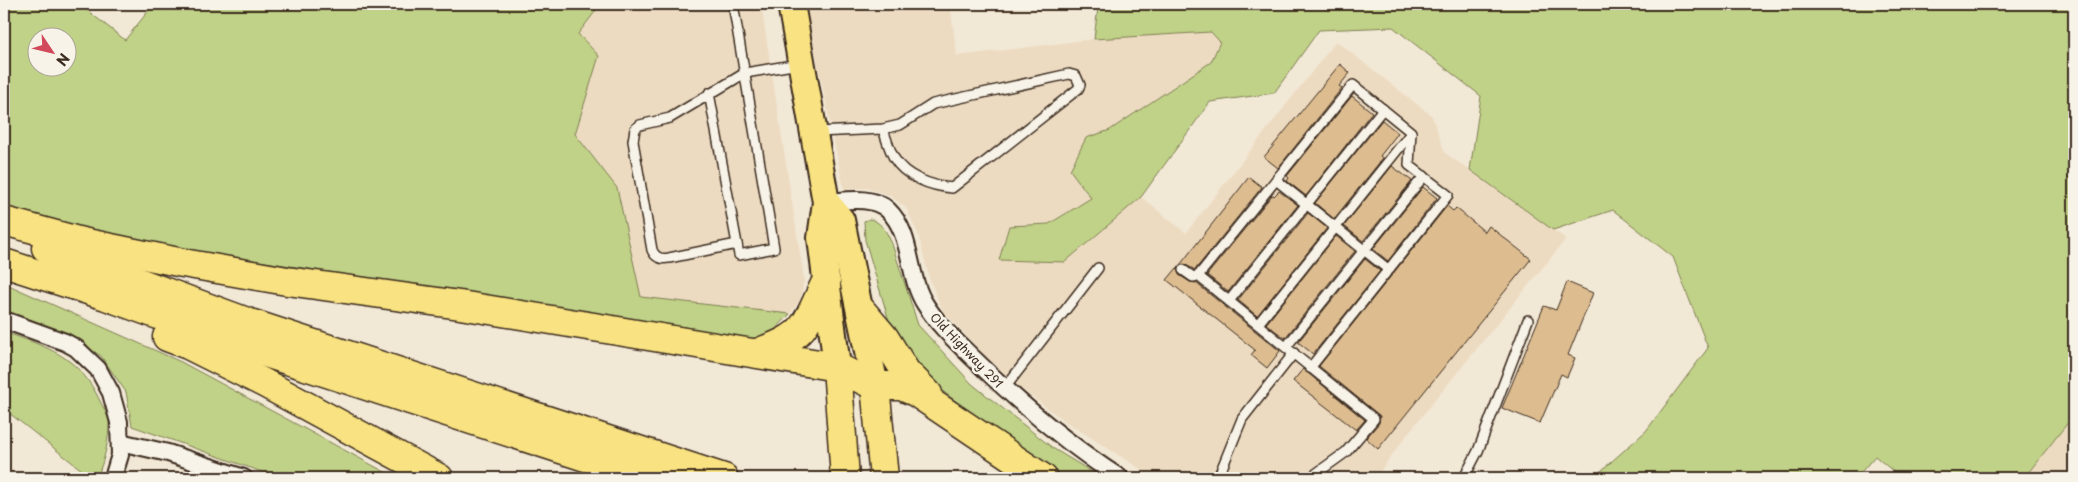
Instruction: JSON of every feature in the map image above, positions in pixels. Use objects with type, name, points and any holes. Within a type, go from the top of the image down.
[{"type":"highway","points":[[4,221],[82,242],[287,281],[460,305],[837,367],[875,386],[901,386],[915,392],[1043,478]]},
{"type":"highway","points":[[4,232],[247,322],[724,478]]},
{"type":"highway","points":[[4,262],[106,296],[256,350],[650,478]]},
{"type":"highway","points":[[39,275],[82,306],[188,345],[439,478]]},
{"type":"highway","points":[[757,353],[792,337],[802,328],[826,282]]},
{"type":"highway","points":[[861,310],[884,337],[906,372],[953,418]]},
{"type":"highway","points":[[837,367],[844,467]]},
{"type":"highway","points":[[875,386],[883,466]]},
{"type":"main road","points":[[791,4],[826,202],[821,238],[837,367]]},
{"type":"main road","points":[[826,202],[841,220],[861,310],[875,386]]},
{"type":"street","name":"Old Highway 291","points":[[826,202],[869,200],[878,202],[888,209],[904,237],[916,283],[924,302],[936,320],[1004,389],[1048,427],[1087,457],[1120,478]]},
{"type":"street","points":[[8,322],[66,342],[76,348],[98,369],[111,393],[120,422],[120,455],[113,478]]},
{"type":"street","points":[[120,442],[168,453],[244,478]]},
{"type":"lane","points":[[710,93],[739,254],[774,248],[733,4]]},
{"type":"lane","points":[[737,244],[665,259],[656,257],[652,250],[633,141],[634,129],[638,126],[670,118],[745,73],[802,64]]},
{"type":"lane","points":[[814,132],[883,128],[900,125],[933,104],[1069,74],[1076,76],[1080,85],[1078,89],[952,188],[927,183],[907,173],[894,159],[883,128]]},
{"type":"lane","points":[[1198,276],[1353,85],[1411,132]]},
{"type":"lane","points":[[1229,301],[1383,109]]},
{"type":"lane","points":[[1310,368],[1448,195],[1409,165],[1411,132]]},
{"type":"lane","points":[[1258,324],[1411,132]]},
{"type":"lane","points":[[1218,478],[1242,419],[1364,250],[1424,176]]},
{"type":"lane","points":[[1276,180],[1389,270]]},
{"type":"lane","points":[[1004,389],[1098,268]]},
{"type":"lane","points":[[1183,270],[1193,277],[1198,276],[1374,419],[1346,452],[1310,478]]},
{"type":"lane","points":[[1464,478],[1478,451],[1528,320]]},
{"type":"shaded area","points":[[601,4],[761,4],[804,279],[801,299],[790,314],[641,298],[617,188],[575,134],[599,56],[578,34]]},
{"type":"shaded area","points":[[805,4],[950,4],[957,56],[1094,39],[1211,32],[1220,42],[1211,62],[1110,130],[1086,138],[1091,198],[1049,224],[1009,226],[999,260],[1065,262],[1141,197],[1186,233],[1336,41],[1432,116],[1445,153],[1566,239],[1413,427],[1375,478],[1155,478],[1066,422],[1003,375],[943,311],[930,281],[918,234],[906,208],[889,195],[866,188],[844,189]]},
{"type":"shaded area","points":[[2074,415],[2074,478],[2024,478]]},
{"type":"green space","points":[[4,4],[79,4],[125,40],[154,4],[601,4],[578,34],[599,56],[575,134],[617,188],[641,297],[790,314],[766,339],[740,339],[87,233],[4,208]]},
{"type":"green space","points":[[1127,4],[1624,4],[1630,8],[1633,4],[2074,4],[2074,415],[2024,478],[1901,478],[1875,456],[1856,478],[1593,478],[1646,431],[1708,348],[1673,257],[1613,210],[1553,230],[1470,170],[1481,96],[1393,27],[1319,30],[1274,93],[1210,102],[1141,197],[1065,262],[999,260],[1009,226],[1049,224],[1091,198],[1070,170],[1086,138],[1110,130],[1211,62],[1220,42],[1211,32],[1094,39],[1098,7]]},
{"type":"green space","points":[[870,219],[881,226],[892,244],[918,325],[972,384],[1054,449],[1102,478],[1064,478],[1036,460],[945,393],[913,361],[889,321],[865,240],[864,221]]},
{"type":"green space","points":[[4,283],[181,362],[396,478],[279,478],[132,426],[126,392],[101,356],[66,334],[4,312]]},
{"type":"green space","points":[[4,332],[61,355],[82,373],[92,386],[109,422],[106,451],[97,478],[92,478],[4,409]]},
{"type":"building","points":[[1340,64],[1350,73],[1339,86],[1342,88],[1278,168],[1264,157]]},
{"type":"building","points":[[1352,96],[1372,112],[1306,196],[1287,181],[1289,178],[1287,176]]},
{"type":"building","points":[[1382,120],[1398,133],[1380,156],[1383,158],[1334,219],[1315,203]]},
{"type":"building","points":[[1392,166],[1412,181],[1363,241],[1344,226]]},
{"type":"building","points":[[1249,177],[1262,187],[1195,270],[1184,264],[1180,265]]},
{"type":"building","points":[[1423,187],[1437,198],[1388,261],[1373,249]]},
{"type":"building","points":[[1279,191],[1298,205],[1228,292],[1207,275],[1272,195],[1274,196]]},
{"type":"building","points":[[1447,206],[1453,211],[1456,208],[1485,232],[1489,226],[1531,259],[1378,449],[1366,438],[1379,423],[1380,416],[1319,366]]},
{"type":"building","points":[[1308,213],[1327,228],[1257,316],[1238,300]]},
{"type":"building","points":[[1336,236],[1355,251],[1285,338],[1266,324]]},
{"type":"building","points":[[1365,259],[1380,271],[1313,354],[1298,342]]},
{"type":"building","points":[[1177,268],[1179,275],[1190,282],[1196,283],[1280,351],[1267,368],[1251,355],[1255,350],[1167,280]]},
{"type":"building","points":[[1567,282],[1593,293],[1568,355],[1575,358],[1567,377],[1561,374],[1540,423],[1502,408],[1544,306],[1556,310]]},
{"type":"building","points":[[1303,369],[1365,420],[1356,430],[1293,381]]}]
